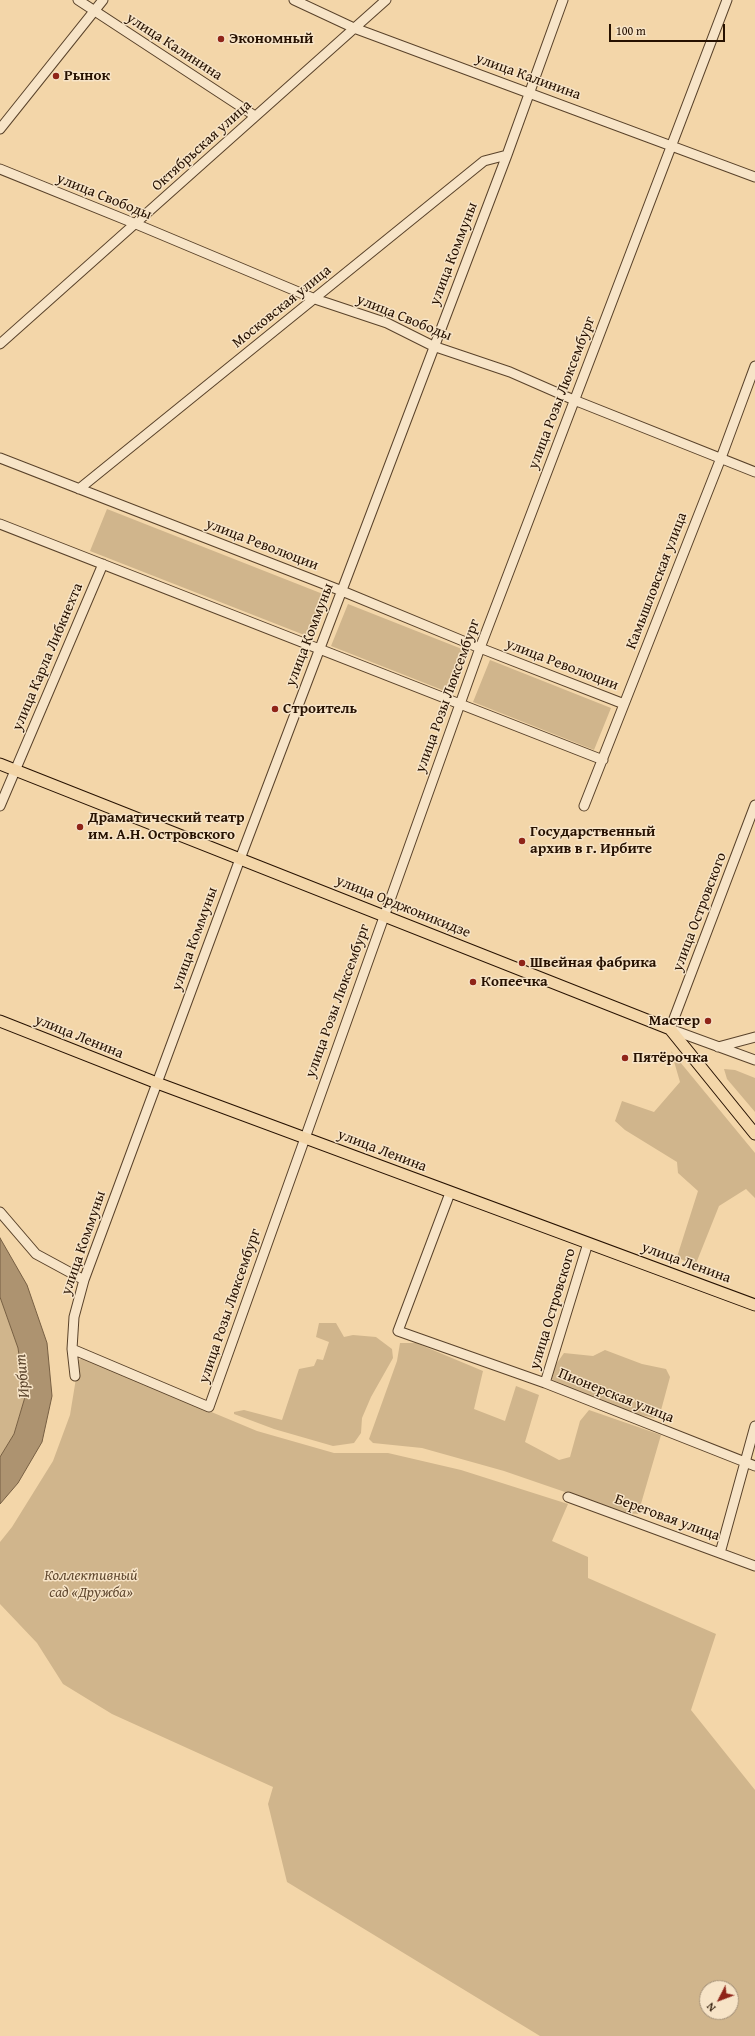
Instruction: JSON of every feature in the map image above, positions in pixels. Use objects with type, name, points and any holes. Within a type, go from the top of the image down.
[{"type":"main road","name":"улица Орджоникидзе","points":[[0,764],[670,1029],[755,1134]]},
{"type":"main road","name":"улица Ленина","points":[[0,1021],[157,1084],[755,1305]]},
{"type":"street","name":"улица Калинина","points":[[78,0],[255,116]]},
{"type":"street","points":[[0,129],[103,0]]},
{"type":"street","name":"улица Калинина","points":[[294,0],[354,28],[755,176]]},
{"type":"street","name":"Октябрьская улица","points":[[0,344],[386,0]]},
{"type":"street","name":"улица Коммуны","points":[[74,1376],[72,1349],[74,1316],[84,1280],[240,859],[506,156],[563,0]]},
{"type":"street","name":"улица Розы Люксембург","points":[[72,1349],[209,1407],[480,648],[727,0]]},
{"type":"street","name":"Московская улица","points":[[79,489],[484,161],[506,156]]},
{"type":"street","name":"улица Свободы","points":[[0,169],[315,299],[387,323],[433,346],[510,372],[574,400],[755,472]]},
{"type":"street","name":"Камышловская улица","points":[[584,806],[721,458],[755,366]]},
{"type":"street","name":"улица Революции","points":[[0,458],[342,591],[480,648],[624,704]]},
{"type":"street","points":[[0,524],[603,760]]},
{"type":"street","name":"улица Карла Либкнехта","points":[[0,806],[103,564]]},
{"type":"street","name":"улица Островского","points":[[670,1029],[754,808]]},
{"type":"street","points":[[670,1029],[755,1060]]},
{"type":"street","points":[[718,1047],[755,1038]]},
{"type":"street","name":"Пионерская улица","points":[[450,1193],[398,1331],[545,1382],[755,1466]]},
{"type":"street","points":[[0,1212],[36,1254],[84,1280]]},
{"type":"street","name":"улица Островского","points":[[545,1382],[588,1243]]},
{"type":"street","points":[[720,1553],[755,1426]]},
{"type":"street","name":"Береговая улица","points":[[568,1497],[755,1566]]},
{"type":"green space","points":[[107,509],[328,596],[312,638],[90,551]]},
{"type":"green space","points":[[348,604],[467,651],[450,693],[331,646]]},
{"type":"green space","points":[[490,660],[611,708],[594,750],[473,702]]},
{"type":"green space","points":[[671,1051],[755,1153],[755,1198],[746,1189],[719,1206],[695,1266],[677,1257],[698,1191],[678,1173],[677,1162],[625,1130],[615,1121],[622,1101],[654,1112],[680,1082]]},
{"type":"green space","points":[[724,1069],[735,1070],[755,1078],[755,1112],[727,1079]]},
{"type":"green space","points":[[0,1297],[18,1348],[25,1397],[14,1434],[0,1457]]},
{"type":"green space","points":[[319,1323],[336,1323],[344,1337],[353,1335],[376,1337],[392,1349],[393,1358],[371,1397],[362,1418],[361,1433],[354,1443],[333,1446],[274,1429],[234,1414],[234,1412],[244,1410],[282,1420],[299,1369],[314,1366],[317,1359],[323,1360],[329,1342],[316,1337]]},
{"type":"green space","points":[[400,1343],[416,1343],[483,1371],[474,1409],[505,1421],[516,1386],[539,1395],[525,1442],[559,1460],[570,1457],[580,1421],[589,1410],[661,1435],[638,1514],[626,1513],[504,1471],[422,1448],[373,1443],[369,1439],[397,1361]]},
{"type":"green space","points":[[605,1350],[642,1364],[666,1369],[670,1377],[660,1414],[654,1418],[636,1414],[556,1384],[551,1378],[552,1370],[564,1353],[593,1356]]},
{"type":"green space","name":"Коллективный сад «Дружба»","points":[[82,1358],[257,1431],[334,1453],[388,1453],[461,1470],[568,1504],[552,1541],[588,1557],[588,1578],[716,1634],[691,1710],[755,1790],[755,2036],[540,2036],[287,1882],[268,1804],[273,1787],[112,1714],[63,1684],[37,1643],[0,1604],[0,1542],[12,1527],[53,1461],[70,1415],[79,1360]]},
{"type":"water","name":"Ирбит","points":[[0,1238],[27,1285],[47,1343],[52,1396],[42,1442],[18,1483],[0,1504],[0,1457],[14,1434],[25,1397],[18,1348],[0,1297]]},
{"type":"place","name":"Экономный","points":[[221,39]]},
{"type":"place","name":"Рынок","points":[[56,76]]},
{"type":"place","name":"Строитель","points":[[275,709]]},
{"type":"place","name":"Драматический театр им. А.Н. Островского","points":[[80,827]]},
{"type":"place","name":"Государственный архив в г. Ирбите","points":[[522,841]]},
{"type":"place","name":"Швейная фабрика","points":[[522,963]]},
{"type":"place","name":"Копеечка","points":[[473,982]]},
{"type":"place","name":"Мастер","points":[[708,1021]]},
{"type":"place","name":"Пятёрочка","points":[[625,1058]]}]
